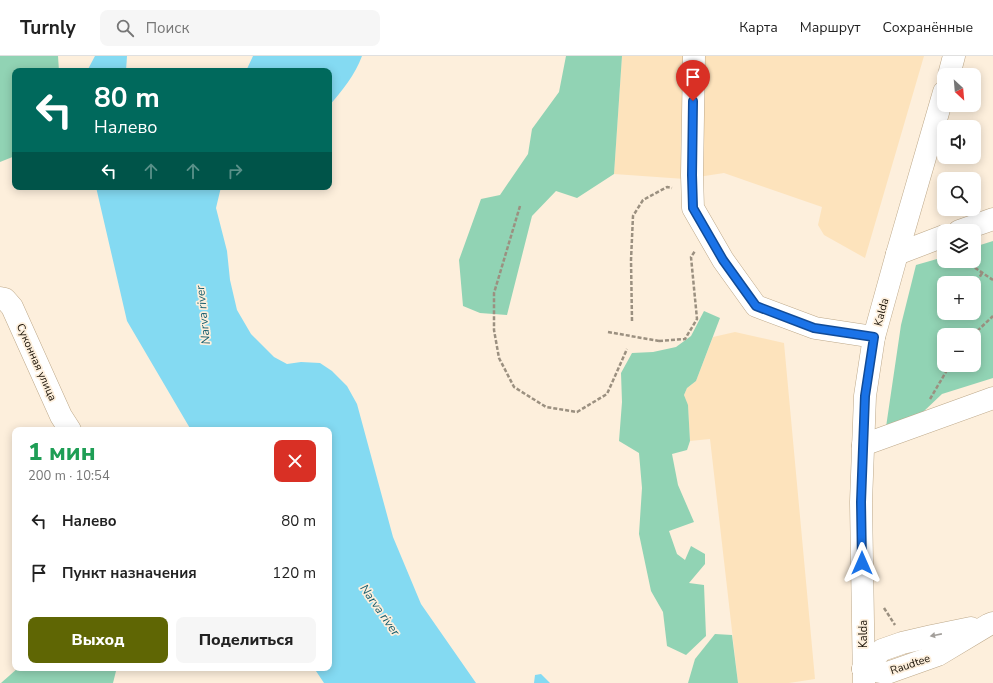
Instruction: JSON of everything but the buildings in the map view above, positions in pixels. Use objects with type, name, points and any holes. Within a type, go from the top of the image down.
[{"type":"street","points":[[694,56],[692,167],[693,208],[723,260],[756,306],[814,328],[874,337]]},
{"type":"street","points":[[951,68],[954,56]]},
{"type":"street","name":"Kalda","points":[[863,676],[861,502],[865,396],[874,337],[938,112]]},
{"type":"street","points":[[979,224],[993,219]]},
{"type":"street","points":[[897,254],[937,239]]},
{"type":"street","name":"Суконная улица","points":[[0,298],[5,299],[12,307],[61,416],[68,427]]},
{"type":"street","points":[[863,445],[993,398]]},
{"type":"street","name":"Raudtee","points":[[863,676],[888,673],[938,655],[991,624]]},
{"type":"path","points":[[632,321],[631,260],[633,216],[643,200],[667,187],[692,190]]},
{"type":"path","points":[[520,206],[494,293],[494,330],[499,358],[514,387],[546,407],[577,412],[607,394],[627,349]]},
{"type":"path","points":[[608,332],[659,341],[685,339],[697,319],[691,257],[707,233]]},
{"type":"path","points":[[975,268],[993,280]]},
{"type":"path","points":[[980,328],[993,316]]},
{"type":"path","points":[[925,423],[923,412],[946,372]]},
{"type":"shaded area","points":[[622,56],[924,56],[865,258],[824,235],[818,225],[822,207],[724,173],[685,179],[614,174]]},
{"type":"shaded area","points":[[735,332],[784,343],[815,679],[789,683],[738,683],[710,439],[690,441],[688,406],[684,395],[687,388],[696,381],[713,337]]},
{"type":"green space","points":[[0,56],[58,56],[59,68],[12,68],[12,157],[0,162]]},
{"type":"green space","points":[[566,56],[622,56],[614,174],[577,198],[556,191],[532,216],[507,315],[480,313],[463,306],[459,260],[481,199],[500,195],[528,154],[532,129],[559,92]]},
{"type":"green space","points":[[993,241],[993,378],[942,394],[923,412],[886,427],[901,325],[916,265],[937,259],[937,268],[981,268],[981,245]]},
{"type":"green space","points":[[704,311],[720,318],[696,381],[687,388],[684,395],[688,405],[690,441],[687,450],[672,454],[678,485],[694,522],[669,531],[677,554],[685,560],[691,546],[705,554],[705,564],[689,583],[704,585],[706,636],[686,655],[667,646],[663,612],[651,591],[639,534],[642,488],[639,453],[619,441],[622,402],[621,373],[632,353],[653,352],[676,347],[691,336]]},
{"type":"green space","points":[[715,634],[732,635],[738,683],[688,683],[695,659]]},
{"type":"green space","points":[[15,671],[116,671],[113,683],[1,683]]},
{"type":"water","points":[[95,56],[127,56],[126,68],[89,68]]},
{"type":"water","points":[[253,56],[362,56],[352,76],[332,102],[332,68],[247,68]]},
{"type":"water","name":"Narva river","points":[[97,190],[220,190],[216,208],[227,251],[230,280],[237,310],[251,334],[274,357],[287,364],[301,362],[320,363],[332,371],[347,386],[357,404],[393,537],[421,604],[476,683],[324,683],[316,671],[332,671],[332,427],[189,427],[127,321]]},
{"type":"water","points":[[541,674],[550,683],[534,683],[535,675]]},
{"type":"route","points":[[693,101],[693,208],[723,260],[756,306],[814,328],[874,337],[865,396],[861,502],[862,563]]}]
